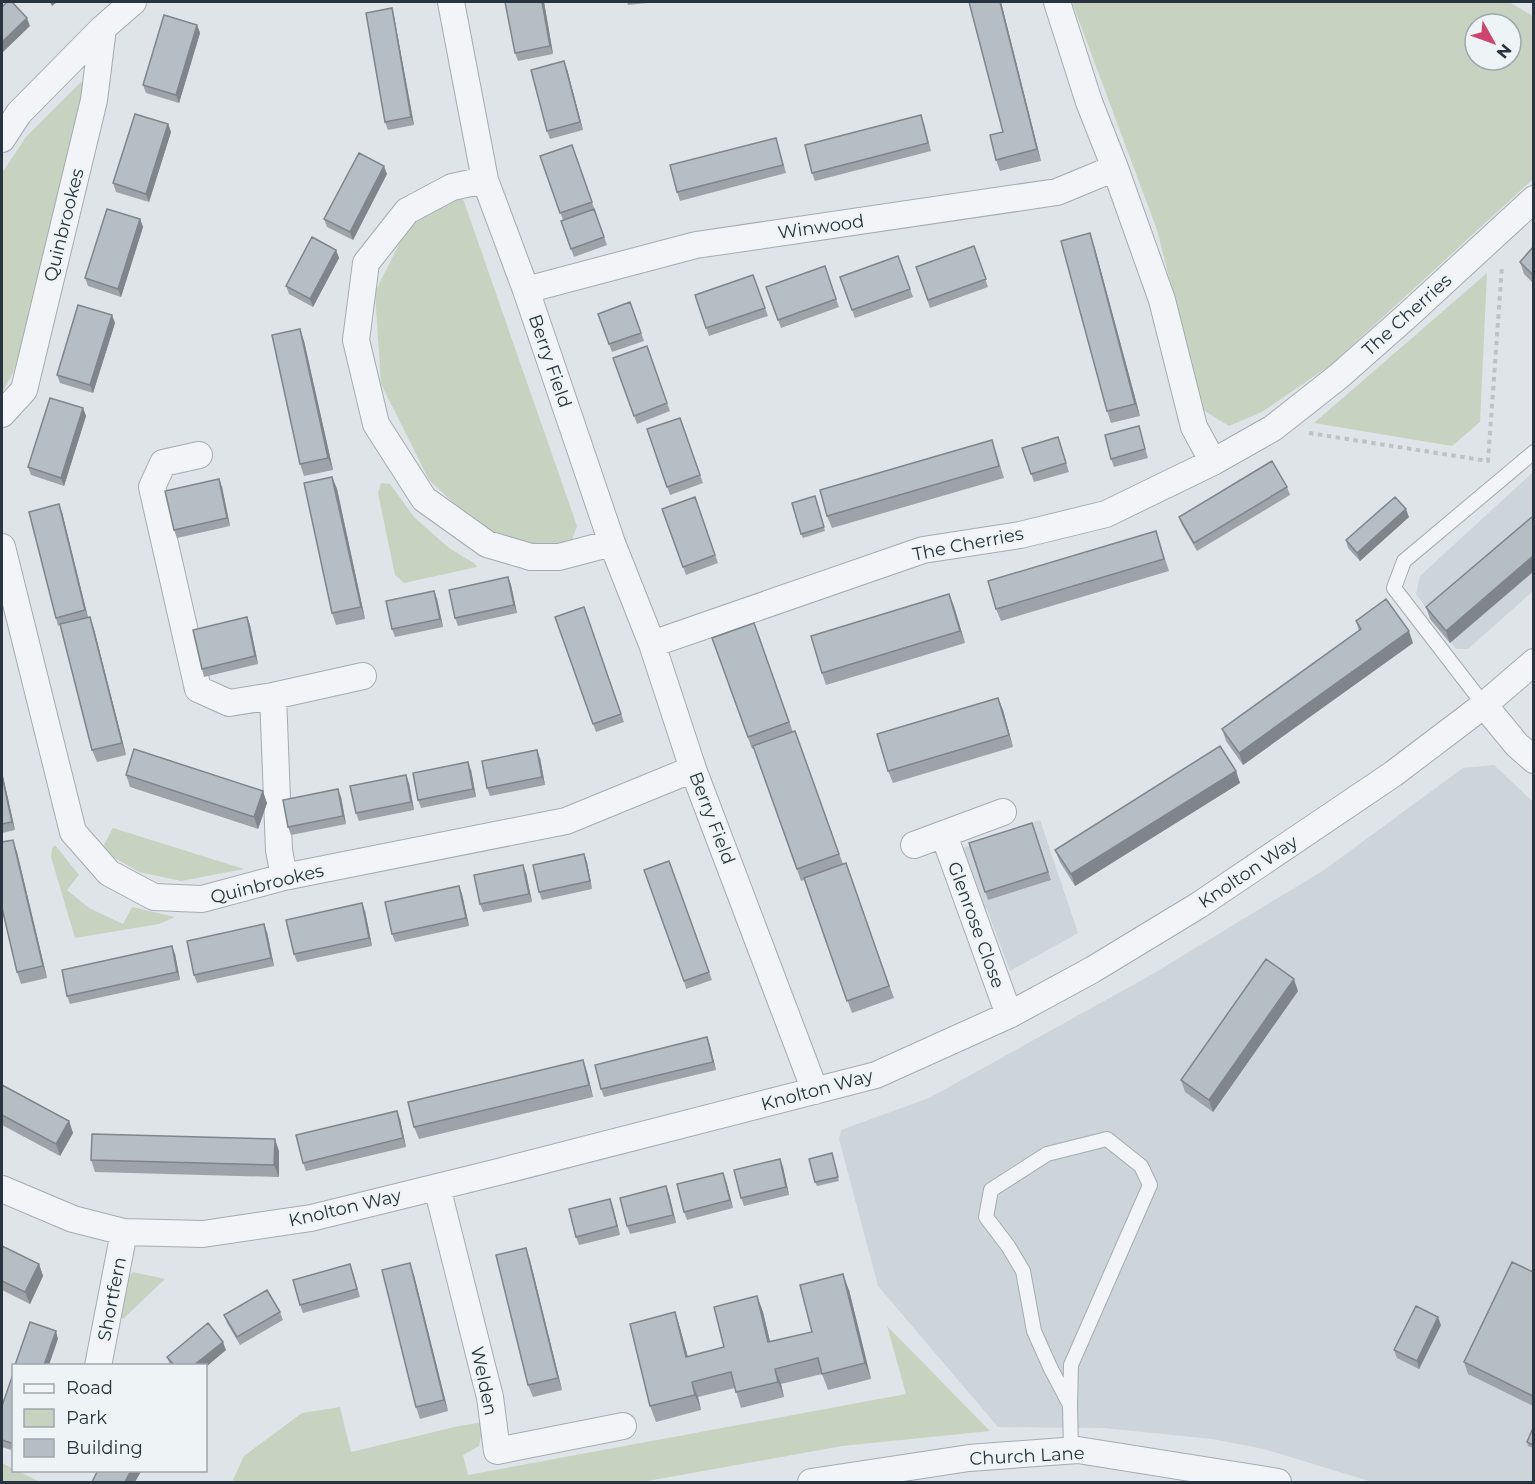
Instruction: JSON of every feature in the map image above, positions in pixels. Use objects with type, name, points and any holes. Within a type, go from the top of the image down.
[{"type":"street","points":[[2,139],[19,113],[103,28],[133,2]]},
{"type":"street","name":"Berry Field","points":[[451,2],[485,180],[526,290],[612,543],[652,644],[693,769],[815,1091]]},
{"type":"street","points":[[1057,2],[1089,102],[1162,300],[1194,427],[1213,462]]},
{"type":"street","name":"Quinbrookes","points":[[2,414],[24,390],[94,100],[103,28]]},
{"type":"street","name":"Winwood","points":[[526,290],[696,245],[1057,192],[1115,168]]},
{"type":"street","points":[[485,180],[452,187],[407,211],[366,263],[356,339],[376,424],[424,499],[487,544],[531,557],[559,557],[612,543]]},
{"type":"street","name":"The Cherries","points":[[652,644],[923,550],[1020,535],[1106,514],[1213,462],[1273,428],[1356,360],[1505,227],[1533,199]]},
{"type":"street","points":[[199,455],[163,463],[152,487],[198,689],[229,704],[363,676]]},
{"type":"street","name":"Quinbrookes","points":[[2,547],[7,588],[73,832],[109,873],[153,897],[202,899],[284,878],[566,821],[693,769]]},
{"type":"street","name":"Knolton Way","points":[[2,1189],[73,1219],[124,1232],[203,1234],[311,1218],[876,1075],[1009,1015],[1092,970],[1199,905],[1393,774],[1484,705],[1533,663]]},
{"type":"street","points":[[273,696],[279,850],[284,878]]},
{"type":"street","points":[[1484,705],[1517,745],[1533,760]]},
{"type":"street","points":[[914,845],[1003,812]]},
{"type":"street","name":"Glenrose Close","points":[[944,835],[1009,1015]]},
{"type":"street","name":"Welden","points":[[437,1187],[490,1397],[497,1450],[623,1426]]},
{"type":"street","name":"Shortfern","points":[[98,1364],[124,1232]]},
{"type":"street","name":"Church Lane","points":[[811,1482],[969,1458],[1078,1450],[1278,1482]]},
{"type":"lane","points":[[1484,705],[1394,588],[1404,561],[1533,452]]},
{"type":"lane","points":[[1070,1405],[1034,1331],[1023,1271],[986,1217],[991,1190],[1047,1154],[1107,1139],[1141,1166],[1150,1185],[1071,1365],[1071,1451]]},
{"type":"lane","points":[[1164,1463],[1186,1482]]},
{"type":"path","points":[[1273,428],[1488,461],[1505,227]]},
{"type":"shaded area","points":[[1533,472],[1533,591],[1468,649],[1456,649],[1416,594],[1420,576]]},
{"type":"shaded area","points":[[1494,765],[1533,802],[1533,1482],[1372,1482],[1264,1449],[1212,1439],[1104,1428],[998,1427],[878,1286],[839,1139],[841,1130],[929,1098],[1151,975],[1324,870],[1463,768]]},
{"type":"shaded area","points":[[1040,820],[1078,933],[1010,971],[987,909],[980,910],[957,850]]},
{"type":"green space","points":[[1072,2],[1509,2],[1533,16],[1533,179],[1332,364],[1262,412],[1229,426],[1203,410],[1157,230]]},
{"type":"green space","points":[[81,82],[92,90],[96,107],[13,373],[2,393],[2,173],[26,137]]},
{"type":"green space","points":[[461,193],[577,526],[569,548],[508,544],[464,513],[429,480],[381,384],[375,292],[407,228]]},
{"type":"green space","points":[[1487,273],[1480,422],[1452,446],[1314,423]]},
{"type":"green space","points":[[381,483],[390,484],[414,517],[449,548],[477,567],[404,583],[395,575],[378,493]]},
{"type":"green space","points":[[113,828],[244,869],[181,881],[139,872],[101,850]]},
{"type":"green space","points":[[55,845],[79,875],[67,890],[89,908],[123,924],[132,907],[175,917],[159,924],[75,938],[51,857],[52,848]]},
{"type":"green space","points":[[133,1272],[165,1279],[123,1319],[120,1316],[127,1278]]},
{"type":"green space","points":[[887,1326],[990,1431],[842,1446],[642,1482],[232,1482],[244,1456],[302,1413],[340,1407],[351,1452],[484,1422],[479,1446],[463,1455],[468,1475],[906,1394]]},
{"type":"green space","points":[[2,1463],[12,1468],[12,1472],[20,1472],[40,1482],[2,1482]]},
{"type":"building","points":[[7,2],[12,2],[27,18],[2,42],[2,7]]},
{"type":"building","points":[[505,2],[542,2],[550,46],[515,53]]},
{"type":"building","points":[[969,2],[1000,2],[1037,149],[996,160],[990,135],[1003,132]]},
{"type":"building","points":[[392,8],[411,117],[385,122],[366,13]]},
{"type":"building","points":[[164,15],[197,25],[176,95],[143,85]]},
{"type":"building","points":[[564,61],[580,122],[547,131],[531,70]]},
{"type":"building","points":[[135,114],[168,124],[146,194],[113,183]]},
{"type":"building","points":[[921,115],[928,143],[812,173],[805,145]]},
{"type":"building","points":[[776,138],[783,165],[677,192],[670,165]]},
{"type":"building","points":[[572,145],[592,202],[560,213],[540,156]]},
{"type":"building","points":[[359,153],[384,166],[350,232],[324,219]]},
{"type":"building","points":[[107,209],[140,219],[118,289],[85,278]]},
{"type":"building","points":[[594,209],[604,237],[571,249],[561,221]]},
{"type":"building","points":[[1090,233],[1135,404],[1107,411],[1061,241]]},
{"type":"building","points":[[312,237],[336,250],[310,299],[286,286]]},
{"type":"building","points":[[974,246],[986,279],[928,300],[916,267]]},
{"type":"building","points":[[1533,247],[1533,275],[1520,262]]},
{"type":"building","points":[[898,256],[910,289],[852,310],[840,277]]},
{"type":"building","points":[[825,266],[836,299],[778,320],[766,287]]},
{"type":"building","points":[[753,275],[765,308],[706,328],[695,295]]},
{"type":"building","points":[[630,302],[641,333],[609,344],[598,314]]},
{"type":"building","points":[[78,305],[112,315],[90,385],[57,375]]},
{"type":"building","points":[[300,329],[328,458],[300,464],[272,335]]},
{"type":"building","points":[[647,346],[667,403],[634,416],[613,358]]},
{"type":"building","points":[[50,398],[83,408],[61,478],[28,467]]},
{"type":"building","points":[[680,418],[700,475],[667,487],[647,429]]},
{"type":"building","points":[[1139,426],[1145,449],[1111,459],[1105,435]]},
{"type":"building","points":[[1058,437],[1066,463],[1031,474],[1022,448]]},
{"type":"building","points":[[992,440],[999,466],[827,516],[820,490]]},
{"type":"building","points":[[1272,461],[1287,487],[1194,543],[1179,517]]},
{"type":"building","points":[[332,477],[361,607],[332,613],[304,483]]},
{"type":"building","points":[[219,479],[227,518],[174,530],[165,491]]},
{"type":"building","points":[[815,496],[824,527],[801,534],[792,503]]},
{"type":"building","points":[[695,497],[715,555],[683,567],[662,509]]},
{"type":"building","points":[[1395,497],[1406,509],[1357,553],[1346,540]]},
{"type":"building","points":[[59,504],[85,610],[56,618],[29,512]]},
{"type":"building","points":[[1533,516],[1533,556],[1446,631],[1426,607]]},
{"type":"building","points":[[1156,531],[1164,559],[996,609],[988,581]]},
{"type":"building","points":[[508,577],[514,605],[455,618],[449,590]]},
{"type":"building","points":[[434,591],[440,619],[392,629],[386,601]]},
{"type":"building","points":[[949,594],[960,631],[822,673],[811,636]]},
{"type":"building","points":[[1386,599],[1409,631],[1239,753],[1222,729],[1361,629],[1356,621]]},
{"type":"building","points":[[584,607],[621,714],[593,724],[555,617]]},
{"type":"building","points":[[90,617],[122,743],[92,750],[60,624]]},
{"type":"building","points":[[247,617],[255,656],[202,669],[193,630]]},
{"type":"building","points":[[754,623],[789,722],[748,737],[712,638]]},
{"type":"building","points":[[998,698],[1009,735],[888,771],[877,734]]},
{"type":"building","points":[[795,731],[839,854],[797,869],[753,746]]},
{"type":"building","points":[[1220,746],[1236,771],[1071,874],[1055,850]]},
{"type":"building","points":[[134,749],[263,791],[254,817],[126,775]]},
{"type":"building","points":[[537,750],[542,777],[487,788],[482,761]]},
{"type":"building","points":[[468,762],[473,789],[418,800],[413,773]]},
{"type":"building","points":[[406,775],[411,802],[356,813],[350,786]]},
{"type":"building","points":[[2,776],[12,822],[2,824]]},
{"type":"building","points":[[338,789],[343,816],[288,827],[283,800]]},
{"type":"building","points":[[1032,823],[1048,872],[985,892],[969,843]]},
{"type":"building","points":[[13,840],[43,966],[17,972],[2,908],[2,842]]},
{"type":"building","points":[[584,854],[590,881],[539,892],[533,865]]},
{"type":"building","points":[[669,861],[709,972],[684,981],[644,870]]},
{"type":"building","points":[[846,863],[889,986],[847,1001],[804,878]]},
{"type":"building","points":[[523,865],[529,894],[480,904],[474,875]]},
{"type":"building","points":[[459,886],[466,918],[392,934],[385,902]]},
{"type":"building","points":[[362,903],[369,938],[294,954],[286,920]]},
{"type":"building","points":[[264,924],[271,958],[194,975],[187,941]]},
{"type":"building","points":[[172,946],[177,972],[67,996],[62,970]]},
{"type":"building","points":[[1266,959],[1294,979],[1209,1100],[1181,1080]]},
{"type":"building","points":[[707,1037],[713,1062],[601,1089],[595,1065]]},
{"type":"building","points":[[583,1060],[589,1085],[414,1127],[408,1102]]},
{"type":"building","points":[[2,1085],[69,1121],[56,1144],[2,1115]]},
{"type":"building","points":[[397,1111],[403,1138],[303,1163],[296,1135]]},
{"type":"building","points":[[92,1134],[275,1139],[274,1165],[91,1160]]},
{"type":"building","points":[[832,1153],[838,1177],[815,1182],[809,1159]]},
{"type":"building","points":[[780,1159],[786,1187],[741,1198],[734,1170]]},
{"type":"building","points":[[723,1173],[730,1200],[684,1212],[677,1184]]},
{"type":"building","points":[[666,1186],[673,1215],[627,1226],[620,1198]]},
{"type":"building","points":[[610,1199],[617,1226],[576,1237],[569,1209]]},
{"type":"building","points":[[2,1246],[39,1264],[25,1292],[2,1281]]},
{"type":"building","points":[[526,1248],[558,1378],[528,1385],[496,1255]]},
{"type":"building","points":[[1512,1262],[1533,1272],[1533,1396],[1464,1362]]},
{"type":"building","points":[[410,1263],[444,1400],[416,1407],[382,1270]]},
{"type":"building","points":[[350,1264],[357,1289],[300,1305],[293,1280]]},
{"type":"building","points":[[843,1274],[865,1363],[822,1374],[818,1358],[775,1369],[778,1382],[736,1392],[731,1372],[692,1382],[695,1395],[650,1406],[630,1324],[675,1312],[686,1357],[724,1347],[714,1307],[757,1296],[768,1342],[812,1332],[800,1285]]},
{"type":"building","points":[[267,1290],[280,1312],[237,1337],[224,1315]]},
{"type":"building","points":[[1416,1306],[1438,1317],[1417,1361],[1394,1350]]},
{"type":"building","points":[[30,1322],[56,1331],[44,1364],[15,1364]]},
{"type":"building","points":[[208,1323],[223,1342],[195,1364],[173,1364],[167,1357]]},
{"type":"building","points":[[12,1377],[12,1443],[2,1440],[2,1406]]},
{"type":"building","points":[[1533,1428],[1533,1445],[1527,1442]]},
{"type":"building","points":[[97,1472],[130,1472],[125,1482],[92,1482]]}]
